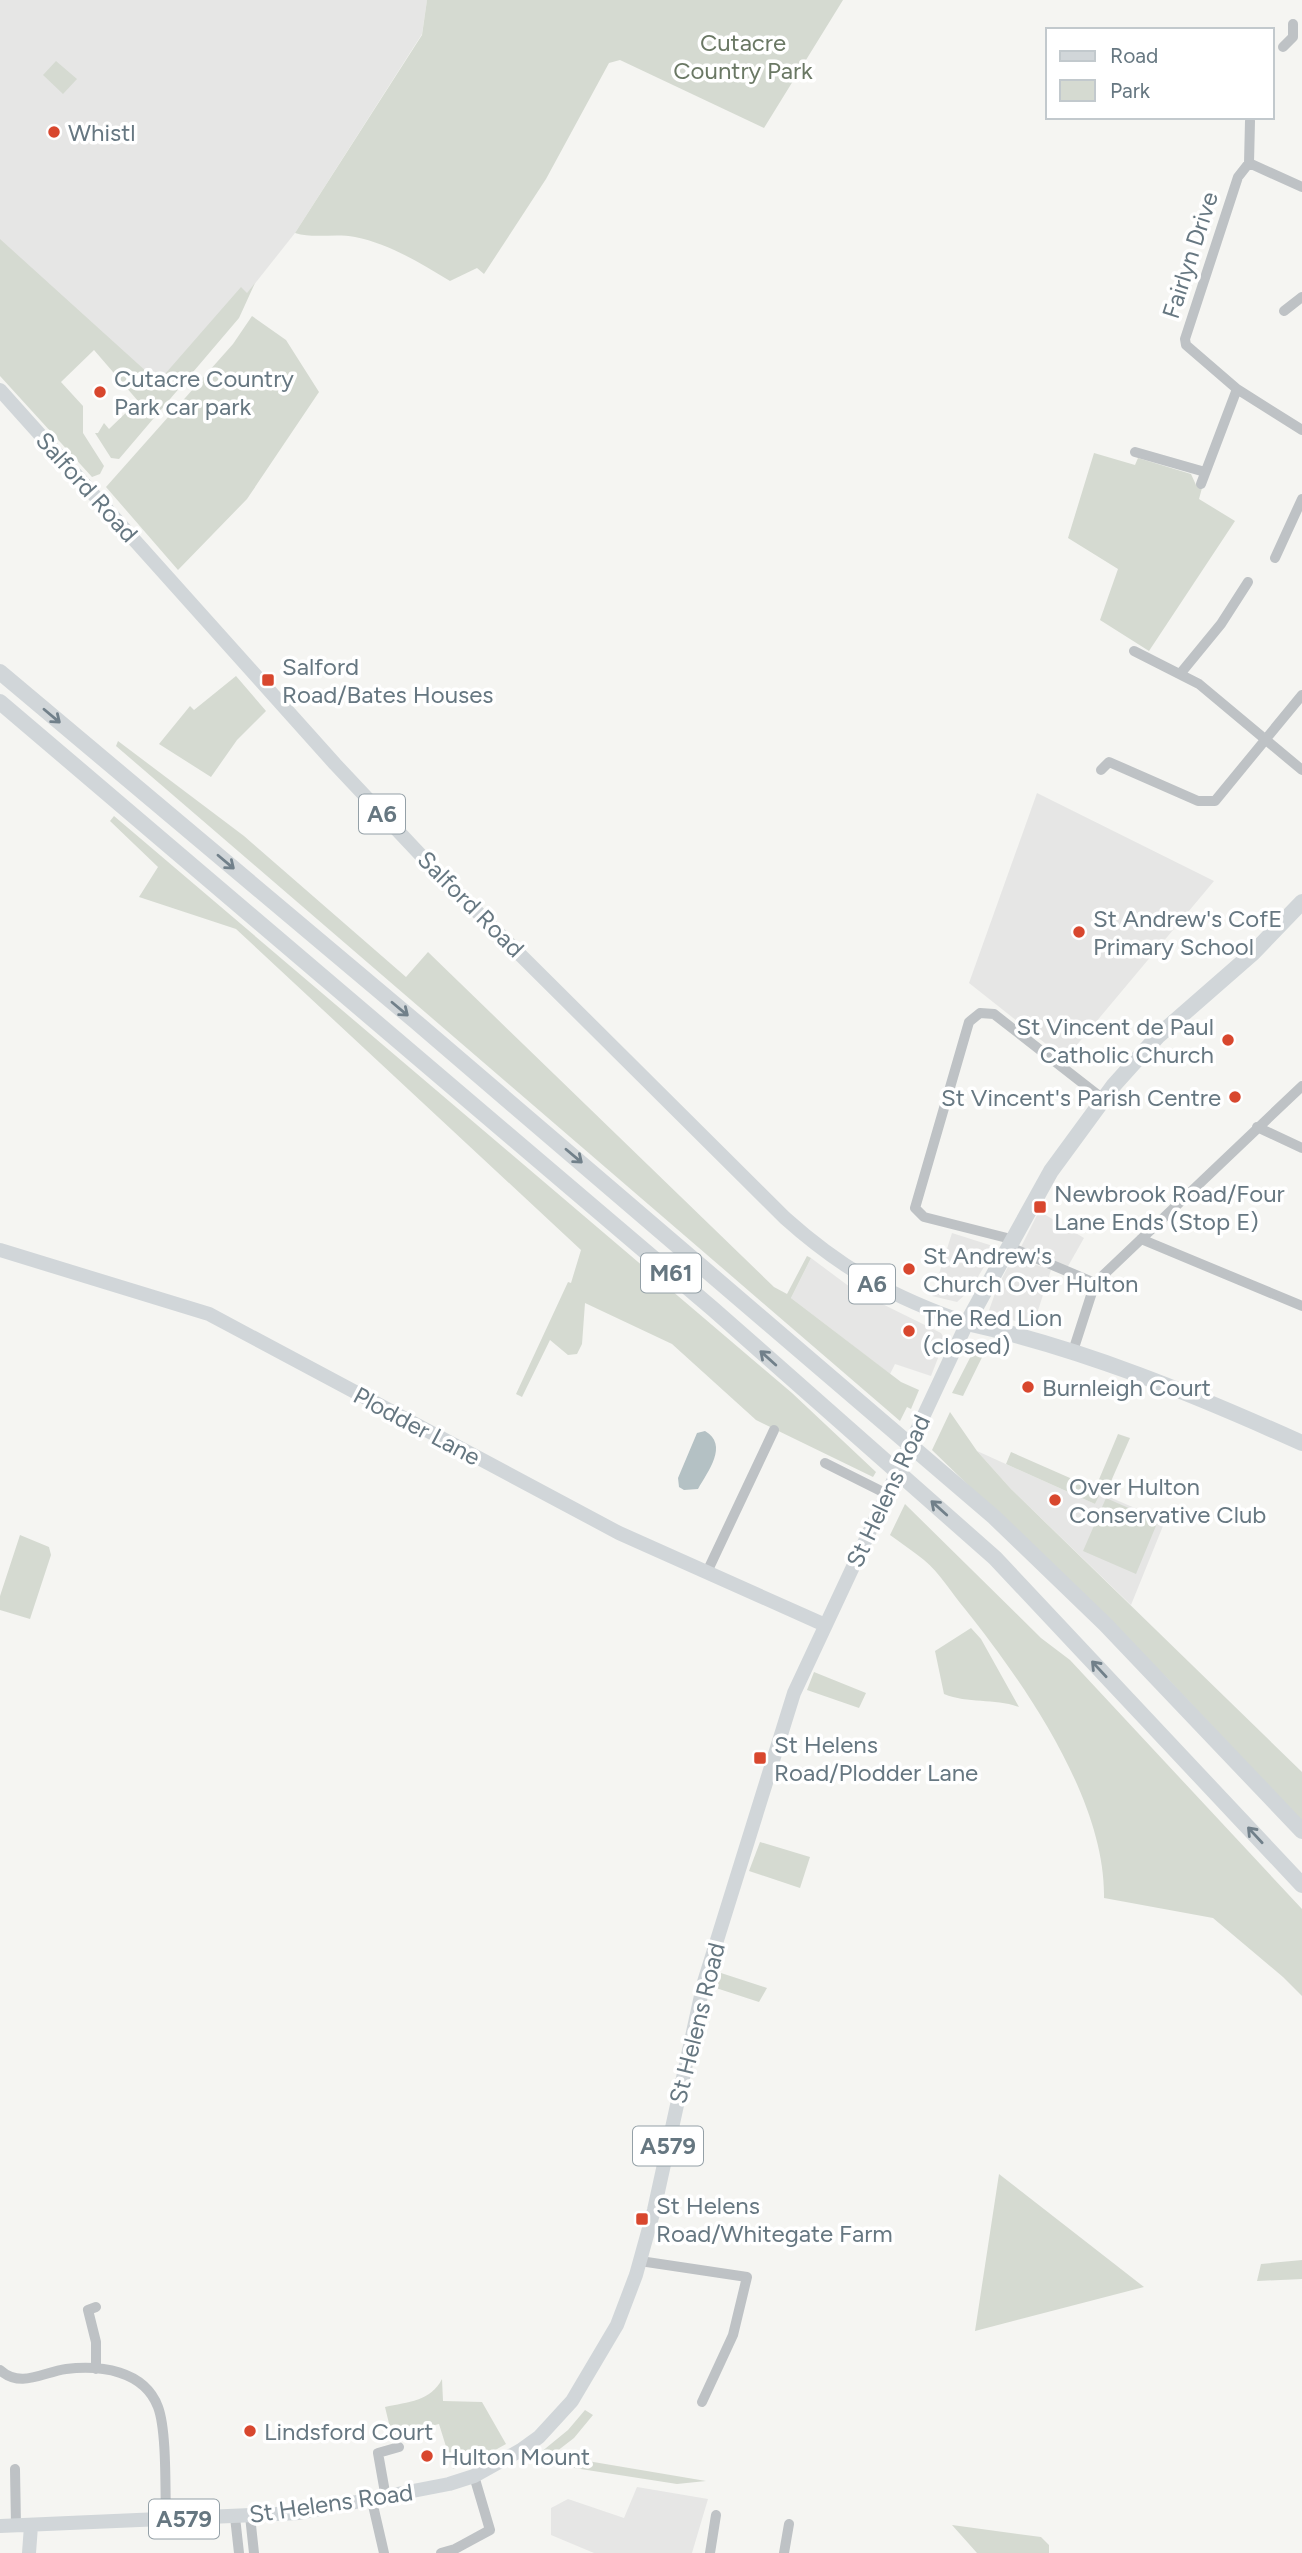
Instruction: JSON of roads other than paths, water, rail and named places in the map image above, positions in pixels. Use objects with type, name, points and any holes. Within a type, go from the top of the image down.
[{"type":"highway","name":"M61","points":[[0,672],[628,1203],[994,1517],[1105,1624],[1302,1831]]},
{"type":"highway","name":"M61","points":[[0,702],[713,1309],[995,1558],[1302,1885]]},
{"type":"highway","name":"A579","points":[[967,1323],[1051,1171],[1103,1100],[1158,1036],[1253,953],[1302,902]]},
{"type":"highway","name":"A6","points":[[967,1323],[1073,1351],[1186,1393],[1302,1443]]},
{"type":"main road","name":"Salford Road","points":[[0,390],[335,764],[430,865],[785,1218],[812,1242],[873,1285],[905,1301],[967,1323]]},
{"type":"main road","name":"Plodder Lane","points":[[0,1250],[209,1314],[562,1504],[825,1625]]},
{"type":"main road","name":"St Helens Road","points":[[0,2526],[243,2517],[299,2513],[379,2499],[474,2476],[506,2460],[539,2437],[572,2400],[617,2325],[640,2261],[704,1982],[784,1720],[883,1495],[924,1416],[967,1323]]},
{"type":"main road","points":[[29,2553],[32,2526]]},
{"type":"street","points":[[1283,47],[1297,39],[1293,23]]},
{"type":"street","points":[[1250,121],[1249,163],[1302,187]]},
{"type":"street","name":"Fairlyn Drive","points":[[1249,163],[1238,177],[1185,339],[1189,350],[1237,388],[1283,421],[1302,430]]},
{"type":"street","points":[[1284,311],[1302,297]]},
{"type":"street","points":[[1201,484],[1237,388]]},
{"type":"street","points":[[1135,452],[1205,472]]},
{"type":"street","points":[[1275,558],[1302,499]]},
{"type":"street","points":[[1180,674],[1221,624],[1243,584]]},
{"type":"street","points":[[1134,651],[1214,695],[1302,770]]},
{"type":"street","points":[[1101,770],[1109,762],[1198,801],[1209,803],[1220,796],[1302,695]]},
{"type":"street","points":[[1095,1283],[1009,1243],[924,1217],[915,1208],[969,1022],[980,1013],[994,1014],[1103,1100]]},
{"type":"street","points":[[1073,1351],[1095,1283],[1302,1086]]},
{"type":"street","points":[[1257,1127],[1302,1149]]},
{"type":"street","points":[[1141,1239],[1302,1306]]},
{"type":"street","points":[[707,1572],[774,1430]]},
{"type":"street","points":[[825,1463],[883,1495]]},
{"type":"street","points":[[640,2261],[747,2277],[733,2335],[702,2402]]},
{"type":"street","points":[[96,2307],[88,2310],[96,2342],[96,2369]]},
{"type":"street","points":[[0,2370],[12,2378],[31,2380],[67,2369],[96,2369],[135,2378],[147,2390],[158,2408],[166,2520]]},
{"type":"street","points":[[384,2553],[378,2453],[399,2447]]},
{"type":"street","points":[[15,2469],[16,2526]]},
{"type":"street","points":[[441,2553],[455,2549],[490,2530],[474,2476]]},
{"type":"street","points":[[710,2553],[716,2515]]},
{"type":"street","points":[[239,2553],[243,2517]]},
{"type":"street","points":[[243,2517],[254,2553]]},
{"type":"street","points":[[784,2553],[789,2524]]},
{"type":"place","name":"Whistl","points":[[54,132]]},
{"type":"place","name":"Cutacre Country Park car park","points":[[100,392]]},
{"type":"place","name":"Salford Road/Bates Houses","points":[[268,680]]},
{"type":"place","name":"St Andrew's CofE Primary School","points":[[1079,932]]},
{"type":"place","name":"St Vincent de Paul Catholic Church","points":[[1228,1040]]},
{"type":"place","name":"St Vincent's Parish Centre","points":[[1235,1097]]},
{"type":"place","name":"Newbrook Road/Four Lane Ends (Stop E)","points":[[1040,1207]]},
{"type":"place","name":"St Andrew's Church Over Hulton","points":[[909,1269]]},
{"type":"place","name":"The Red Lion (closed)","points":[[909,1331]]},
{"type":"place","name":"Burnleigh Court","points":[[1028,1387]]},
{"type":"place","name":"Over Hulton Conservative Club","points":[[1055,1500]]},
{"type":"place","name":"St Helens Road/Plodder Lane","points":[[760,1758]]},
{"type":"place","name":"St Helens Road/Whitegate Farm","points":[[642,2219]]},
{"type":"place","name":"Lindsford Court","points":[[250,2431]]},
{"type":"place","name":"Hulton Mount","points":[[427,2456]]},
{"type":"park label","name":"Cutacre Country Park","points":[[743,56]]}]
